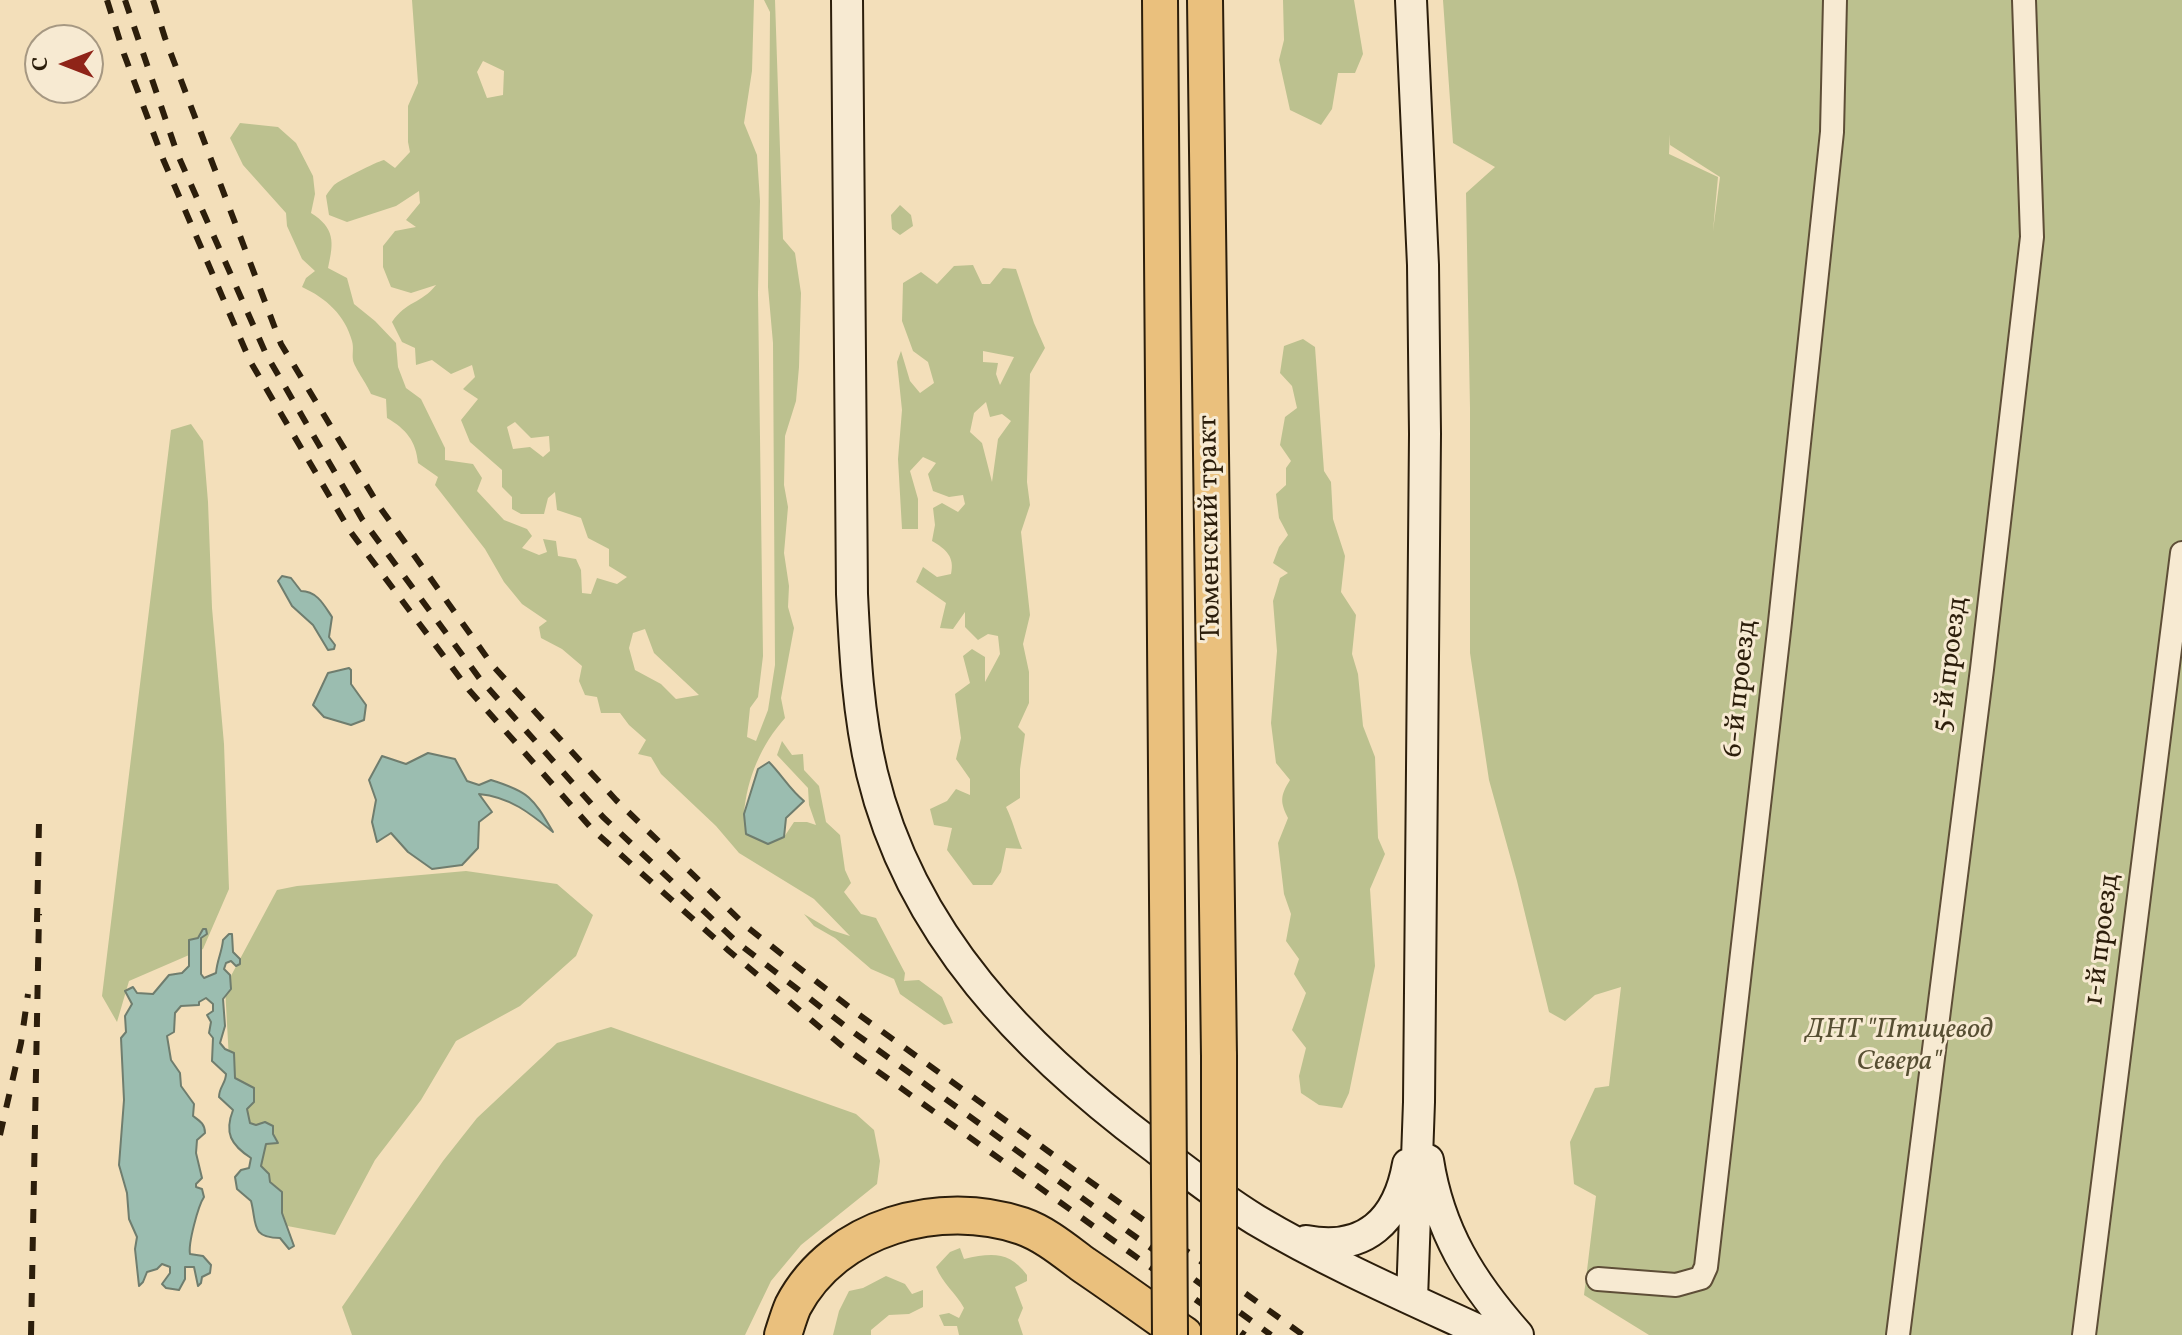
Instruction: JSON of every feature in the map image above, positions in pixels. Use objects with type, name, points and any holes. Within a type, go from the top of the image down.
[{"type":"highway","points":[[783,1335],[793,1306],[810,1282],[831,1260],[859,1240],[892,1225],[956,1215],[992,1218],[1025,1227],[1054,1243],[1184,1335]]},
{"type":"main road","points":[[847,0],[852,594],[862,723],[872,775],[908,873],[936,925],[970,975],[1001,1012],[1087,1096],[1215,1193],[1287,1237],[1489,1335]]},
{"type":"main road","name":"Тюменский тракт","points":[[1160,0],[1170,1335]]},
{"type":"main road","name":"Тюменский тракт","points":[[1205,0],[1219,1056],[1219,1335]]},
{"type":"main road","points":[[1411,0],[1423,265],[1425,434],[1419,1102],[1412,1299]]},
{"type":"main road","points":[[1287,1237],[1326,1245],[1352,1242],[1374,1230],[1393,1206],[1406,1174],[1419,1102]]},
{"type":"main road","points":[[1419,1102],[1429,1167],[1448,1234],[1486,1299],[1518,1335]]},
{"type":"street","name":"6-й проезд","points":[[1598,1279],[1676,1285],[1701,1278],[1706,1267],[1831,148],[1835,0]]},
{"type":"street","name":"5-й проезд","points":[[1898,1335],[1982,669],[2032,237],[2024,0]]},
{"type":"street","name":"1-й проезд","points":[[2084,1335],[2174,700],[2182,553]]},
{"type":"green space","points":[[412,0],[754,0],[752,71],[744,123],[757,155],[760,201],[758,293],[763,656],[758,697],[750,708],[747,737],[756,741],[768,710],[775,665],[773,343],[768,287],[770,12],[764,0],[775,0],[783,239],[795,253],[801,293],[796,401],[785,436],[784,485],[788,507],[784,553],[789,586],[788,607],[794,628],[781,698],[785,718],[769,739],[757,763],[748,788],[744,814],[784,837],[794,822],[816,825],[809,805],[808,788],[777,755],[782,741],[792,755],[803,754],[804,770],[819,786],[826,822],[840,835],[845,870],[851,883],[844,892],[861,914],[876,918],[905,973],[904,981],[919,980],[942,997],[953,1023],[944,1025],[900,994],[894,979],[871,969],[835,938],[814,926],[804,914],[831,930],[850,936],[814,899],[739,853],[716,826],[661,774],[651,757],[638,754],[646,740],[620,713],[601,713],[597,697],[585,695],[579,681],[582,666],[562,649],[541,638],[539,627],[547,621],[522,604],[504,582],[485,549],[435,485],[438,477],[418,463],[409,436],[387,418],[386,399],[371,394],[354,363],[352,341],[345,323],[327,302],[302,287],[306,278],[315,271],[302,259],[287,226],[286,213],[243,165],[230,138],[240,123],[278,127],[296,143],[313,176],[315,194],[311,213],[325,224],[331,236],[328,268],[347,278],[354,304],[396,343],[398,367],[406,388],[421,399],[445,448],[445,460],[473,464],[482,478],[477,491],[504,520],[527,529],[532,536],[522,548],[539,555],[547,552],[543,539],[556,541],[558,556],[576,559],[581,570],[582,593],[591,594],[597,578],[617,584],[627,577],[609,566],[609,549],[588,538],[581,518],[557,510],[555,492],[548,498],[544,514],[521,514],[512,509],[512,497],[502,487],[502,470],[470,442],[461,420],[478,399],[463,389],[475,377],[472,365],[451,374],[432,360],[416,365],[415,348],[402,342],[392,322],[436,285],[411,293],[391,287],[383,267],[383,246],[395,231],[416,227],[406,220],[420,203],[419,191],[396,206],[347,222],[329,215],[326,196],[334,185],[384,160],[395,168],[410,152],[408,106],[418,83]],"holes":[[[483,61],[504,71],[503,95],[487,98],[477,72]],[[515,422],[531,438],[549,436],[550,451],[543,457],[530,447],[513,449],[507,427]],[[645,629],[654,653],[699,695],[676,699],[661,684],[635,670],[629,648],[633,633]]]},
{"type":"green space","points":[[1283,0],[1354,0],[1363,54],[1355,73],[1338,73],[1332,109],[1321,125],[1290,110],[1279,60],[1284,40]]},
{"type":"green space","name":"ДНТ \"Птицевод Севера\"","points":[[1443,0],[2182,0],[2182,1335],[1649,1335],[1584,1295],[1596,1196],[1574,1184],[1570,1142],[1595,1088],[1609,1086],[1621,987],[1595,995],[1565,1021],[1549,1012],[1489,780],[1470,653],[1466,193],[1495,167],[1453,143]],"holes":[[[1670,134],[1670,145],[1720,177],[1713,231],[1718,177],[1669,154]]]},
{"type":"green space","points":[[900,205],[911,215],[913,226],[900,235],[892,229],[891,215]]},
{"type":"green space","points":[[973,265],[982,284],[990,284],[1003,268],[1016,269],[1045,348],[1030,374],[1027,482],[1030,505],[1021,532],[1030,615],[1023,644],[1029,672],[1029,703],[1018,727],[1025,734],[1020,798],[1006,807],[1022,849],[1006,848],[1001,872],[992,885],[973,885],[947,850],[952,828],[934,825],[930,809],[947,801],[956,789],[970,795],[970,779],[956,759],[961,738],[955,694],[970,683],[963,656],[972,649],[985,657],[985,682],[1000,654],[998,636],[988,634],[978,640],[965,627],[965,612],[953,629],[940,628],[946,603],[916,582],[923,567],[937,577],[951,574],[952,563],[948,554],[932,541],[935,525],[933,508],[942,503],[958,512],[965,504],[963,495],[949,497],[933,491],[928,474],[936,463],[923,457],[910,471],[918,499],[918,529],[902,529],[898,459],[902,410],[897,362],[901,351],[910,381],[920,393],[934,383],[928,362],[913,351],[902,321],[903,283],[921,272],[937,284],[954,266]],"holes":[[[983,351],[1014,357],[1000,385],[996,374],[998,363],[983,362]],[[986,402],[990,417],[1002,414],[1011,421],[998,439],[992,482],[982,443],[970,432],[974,413]]]},
{"type":"green space","points":[[1303,339],[1315,347],[1324,471],[1331,482],[1333,519],[1345,556],[1341,592],[1356,615],[1352,654],[1358,674],[1363,726],[1375,757],[1378,838],[1385,854],[1370,889],[1375,966],[1349,1093],[1342,1108],[1319,1105],[1301,1093],[1299,1076],[1306,1048],[1292,1030],[1306,993],[1294,974],[1299,959],[1286,941],[1291,914],[1284,894],[1278,843],[1288,818],[1282,799],[1290,780],[1276,763],[1271,723],[1277,651],[1273,601],[1280,578],[1288,573],[1273,563],[1288,535],[1279,518],[1276,494],[1286,485],[1286,468],[1291,461],[1280,445],[1285,417],[1297,408],[1292,386],[1280,373],[1284,346]]},
{"type":"green space","points":[[191,424],[203,441],[208,502],[212,608],[224,744],[229,889],[203,949],[129,981],[117,1022],[102,996],[171,430]]},
{"type":"green space","points":[[466,871],[557,884],[593,915],[576,956],[520,1006],[456,1041],[421,1100],[375,1160],[335,1235],[282,1225],[245,1139],[229,1060],[225,987],[277,890]]},
{"type":"green space","points":[[611,1027],[856,1114],[874,1130],[880,1161],[877,1184],[801,1245],[771,1281],[745,1335],[352,1335],[342,1307],[443,1161],[477,1118],[557,1043]]},
{"type":"green space","points":[[960,1248],[964,1259],[983,1256],[1007,1258],[1027,1275],[1027,1281],[1015,1287],[1023,1308],[1018,1320],[1023,1335],[959,1335],[957,1326],[944,1326],[939,1315],[949,1313],[959,1318],[964,1308],[936,1267],[950,1252]]},
{"type":"green space","points":[[886,1276],[905,1284],[912,1294],[923,1290],[923,1307],[909,1314],[889,1315],[871,1330],[871,1335],[833,1335],[839,1311],[849,1291],[863,1288]]},
{"type":"shaded area","points":[[282,576],[291,578],[301,591],[316,596],[326,608],[332,617],[329,637],[335,645],[334,649],[328,650],[313,625],[292,606],[278,581]]},
{"type":"shaded area","points":[[349,668],[351,684],[366,705],[364,720],[351,725],[324,717],[313,705],[328,673]]},
{"type":"shaded area","points":[[428,753],[455,759],[467,781],[479,785],[491,780],[522,793],[535,804],[553,832],[510,802],[479,794],[492,812],[479,822],[478,848],[462,865],[432,869],[408,852],[391,833],[377,842],[372,822],[376,800],[369,780],[382,756],[406,764]]},
{"type":"shaded area","points":[[769,762],[804,801],[786,818],[784,837],[768,844],[746,834],[744,814],[758,769]]},
{"type":"shaded area","points":[[203,929],[207,934],[201,938],[201,974],[204,978],[216,973],[223,940],[229,934],[232,934],[233,952],[240,959],[240,964],[236,966],[231,961],[226,963],[224,969],[230,975],[231,989],[223,999],[225,1026],[220,1043],[234,1053],[235,1078],[254,1088],[254,1102],[247,1109],[250,1123],[265,1122],[273,1126],[278,1143],[266,1144],[261,1166],[269,1174],[270,1182],[282,1192],[282,1213],[294,1246],[289,1249],[280,1238],[259,1232],[251,1201],[237,1189],[235,1177],[241,1170],[249,1168],[251,1158],[231,1138],[229,1125],[233,1110],[219,1097],[226,1074],[212,1061],[213,1038],[209,1033],[211,1022],[207,1015],[213,1011],[213,1004],[206,998],[199,1005],[181,1006],[175,1013],[174,1032],[167,1036],[171,1060],[180,1073],[181,1086],[194,1104],[193,1116],[205,1130],[197,1140],[196,1153],[202,1178],[196,1187],[202,1189],[204,1197],[194,1225],[190,1254],[203,1256],[211,1265],[210,1273],[202,1277],[198,1286],[194,1267],[185,1267],[185,1279],[179,1290],[166,1288],[162,1284],[170,1273],[170,1267],[162,1264],[147,1272],[139,1286],[135,1249],[137,1237],[129,1219],[127,1193],[119,1165],[124,1100],[121,1038],[126,1032],[125,1016],[132,1004],[125,991],[133,987],[137,993],[153,994],[169,975],[182,973],[189,966],[189,940],[198,938]]},
{"type":"railway","points":[[107,0],[163,159],[250,361],[350,531],[469,690],[593,830],[841,1045],[1245,1335]]},
{"type":"railway","points":[[125,0],[177,153],[266,354],[362,519],[480,679],[603,817],[738,943],[849,1029],[1271,1335]]},
{"type":"railway","points":[[153,0],[281,344],[379,506],[493,666],[616,800],[747,927],[858,1014],[1303,1335]]},
{"type":"railway","points":[[37,922],[39,822]]},
{"type":"railway","points":[[31,1335],[39,914]]},
{"type":"railway","points":[[0,1135],[21,1043],[28,994]]}]
